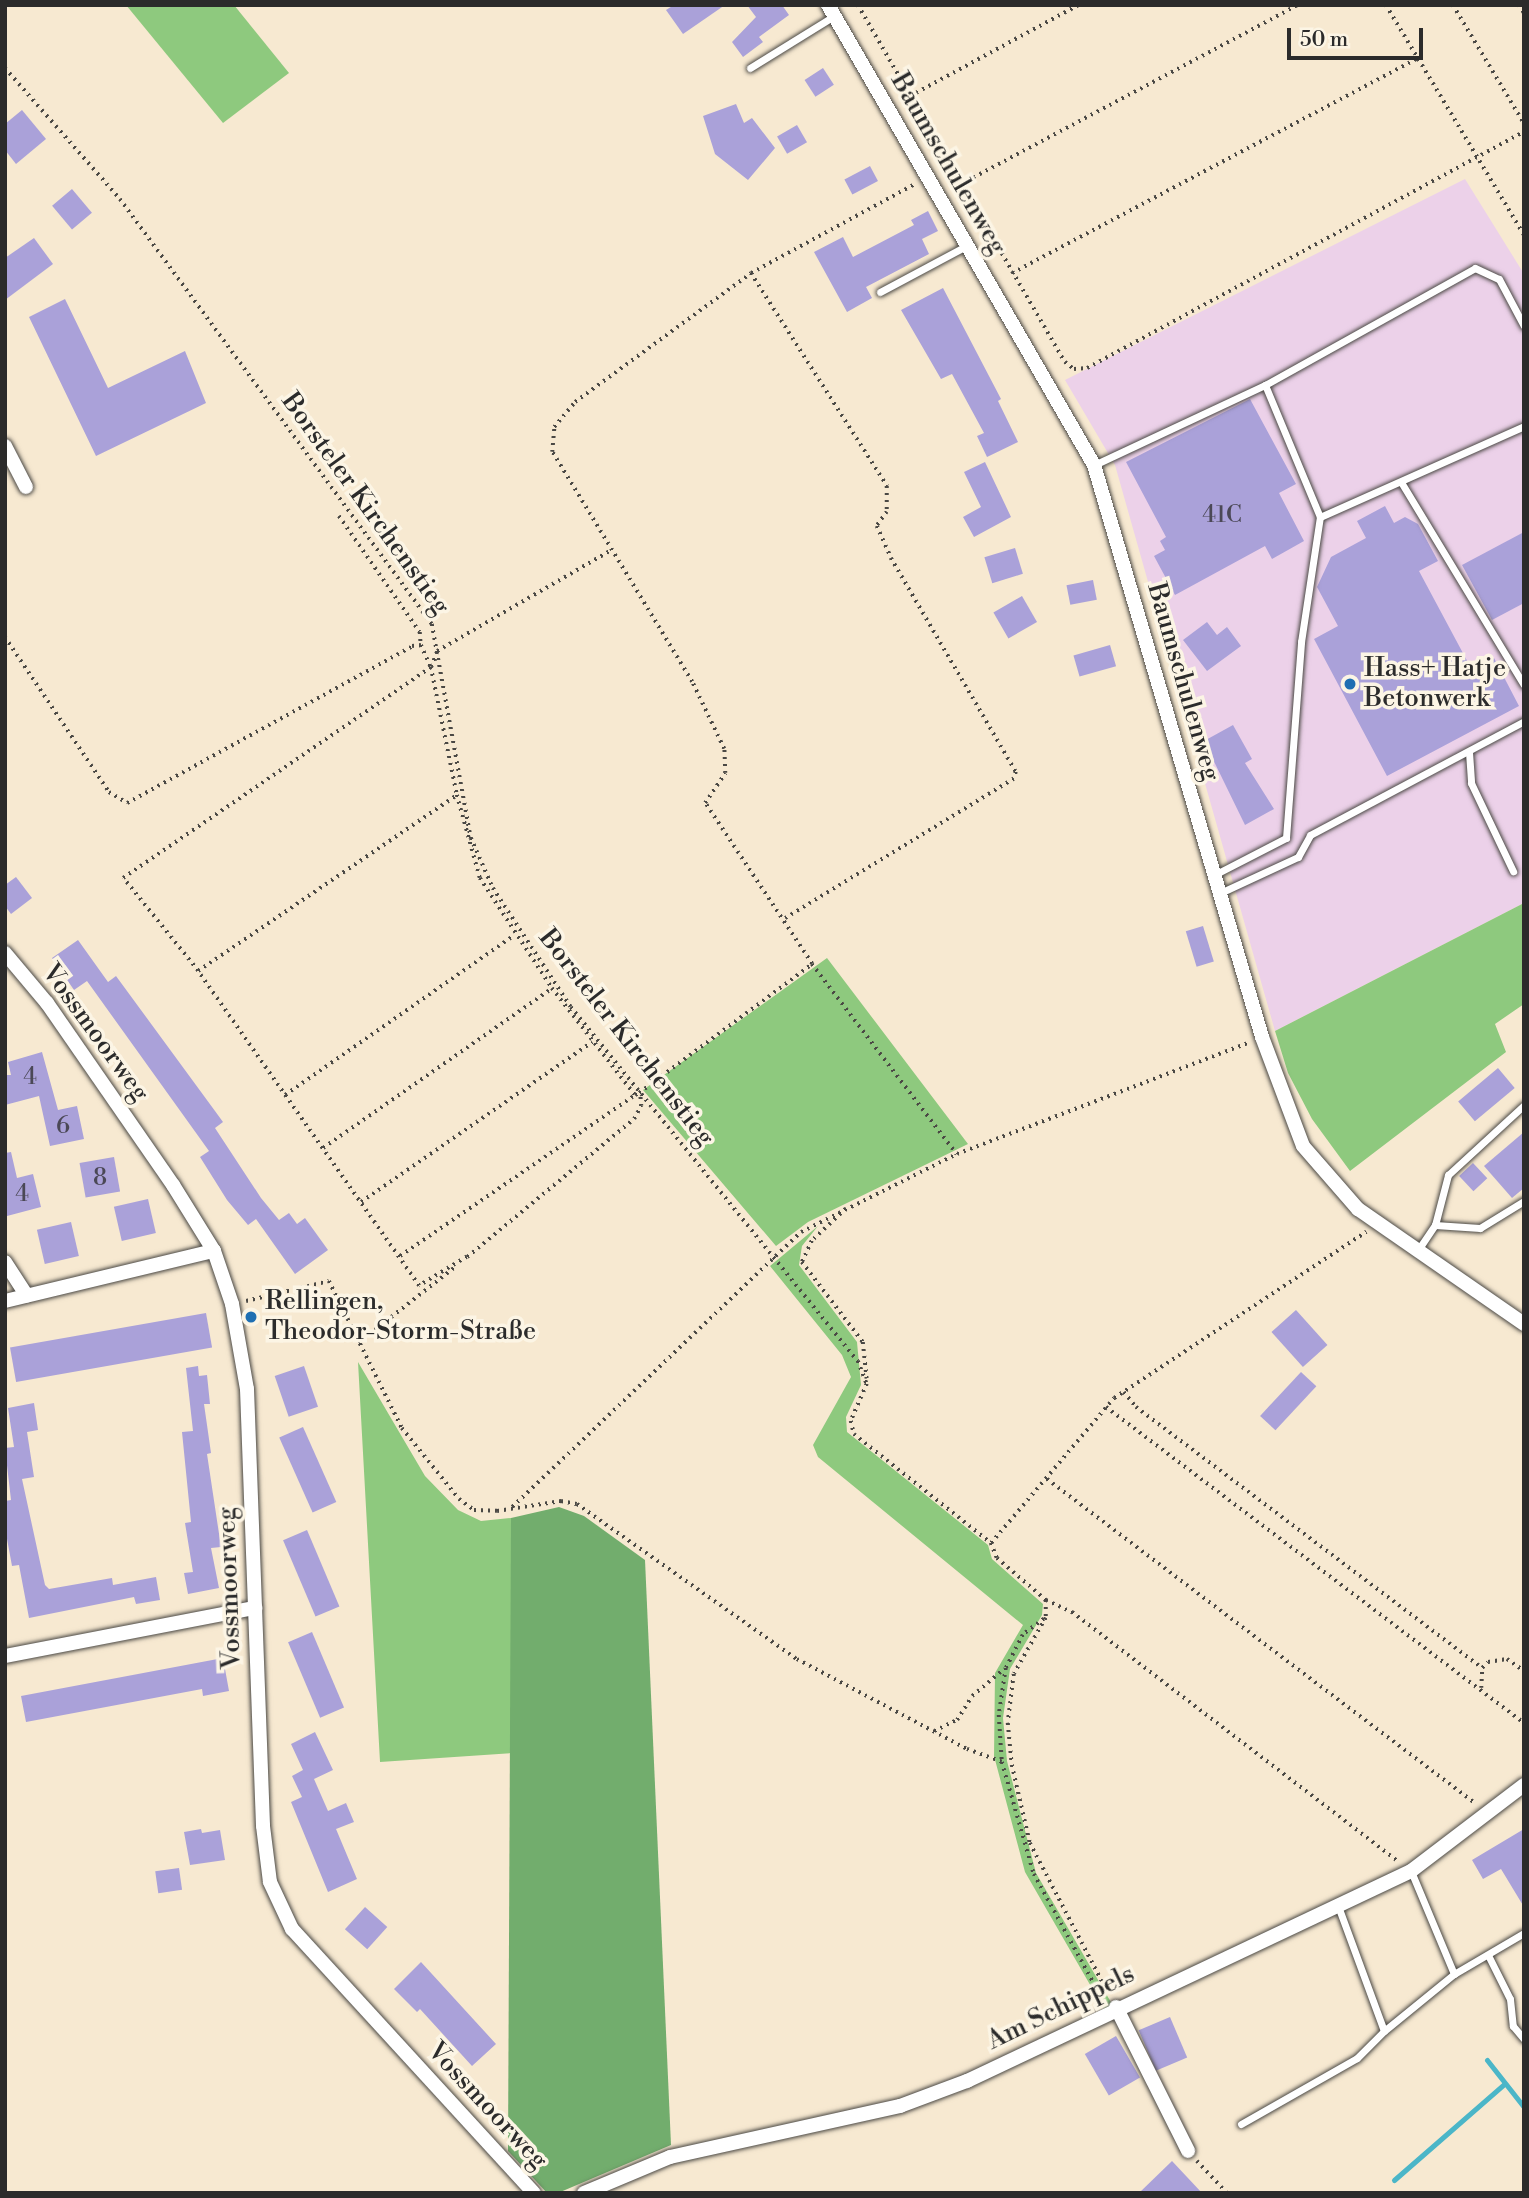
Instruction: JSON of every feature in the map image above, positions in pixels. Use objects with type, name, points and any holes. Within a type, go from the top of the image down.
[{"type":"street","name":"Baumschulenweg","points":[[831,11],[1094,465],[1262,1037],[1303,1146],[1358,1209],[1524,1324]]},
{"type":"street","points":[[5,446],[26,486]]},
{"type":"street","name":"Vossmoorweg","points":[[5,953],[54,1014],[214,1251],[232,1304],[247,1389],[263,1826],[270,1882],[292,1929],[534,2193]]},
{"type":"street","points":[[5,1301],[214,1251]]},
{"type":"street","points":[[5,1262],[27,1296]]},
{"type":"street","points":[[5,1656],[255,1608]]},
{"type":"street","name":"Am Schippels","points":[[584,2193],[670,2157],[900,2106],[967,2081],[1337,1903],[1411,1871],[1432,1858],[1487,1810],[1524,1785]]},
{"type":"street","points":[[1113,2009],[1188,2151]]},
{"type":"lane","points":[[750,68],[831,11]]},
{"type":"lane","points":[[880,292],[966,246]]},
{"type":"lane","points":[[1094,465],[1265,385],[1475,268],[1499,279],[1524,326]]},
{"type":"lane","points":[[1214,875],[1286,838],[1301,642],[1320,517],[1265,385]]},
{"type":"lane","points":[[1320,517],[1524,426]]},
{"type":"lane","points":[[1401,482],[1524,685]]},
{"type":"lane","points":[[1220,893],[1298,856],[1310,835],[1524,721]]},
{"type":"lane","points":[[1469,752],[1471,783],[1513,871]]},
{"type":"lane","points":[[1418,1251],[1435,1224],[1448,1175],[1524,1105]]},
{"type":"lane","points":[[1435,1224],[1480,1228],[1524,1200]]},
{"type":"lane","points":[[1411,1871],[1454,1974]]},
{"type":"lane","points":[[1337,1903],[1384,2031]]},
{"type":"lane","points":[[1241,2124],[1357,2058],[1384,2031],[1454,1974],[1524,1933]]},
{"type":"lane","points":[[1489,1955],[1510,1999],[1513,2026],[1524,2039]]},
{"type":"path","points":[[858,5],[1012,273],[1065,362],[1074,369],[1087,368],[1524,132]]},
{"type":"path","points":[[910,96],[1078,5]]},
{"type":"path","points":[[961,184],[1297,5]]},
{"type":"path","points":[[1386,5],[1524,235]]},
{"type":"path","points":[[1453,5],[1524,123]]},
{"type":"path","points":[[1519,5],[1524,13]]},
{"type":"path","points":[[1012,273],[1418,58]]},
{"type":"path","name":"Borsteler Kirchenstieg","points":[[5,68],[120,199],[432,624],[477,856],[528,946],[637,1094],[774,1255],[858,1361],[867,1384]]},
{"type":"path","points":[[926,178],[751,273],[575,402],[554,427],[552,452],[691,682],[724,750],[725,773],[705,803],[785,919],[812,964],[957,1154]]},
{"type":"path","points":[[751,273],[887,486],[887,512],[877,526],[891,558],[1016,772],[1014,779],[785,919]]},
{"type":"path","points":[[338,516],[420,632],[421,645],[431,667],[457,795],[480,878],[514,935],[592,1042],[637,1094],[641,1106],[634,1119],[358,1343]]},
{"type":"path","points":[[467,1257],[419,1286],[198,971],[123,878],[431,667],[437,651],[611,550]]},
{"type":"path","points":[[5,637],[109,792],[127,803],[421,645]]},
{"type":"path","points":[[198,971],[457,795]]},
{"type":"path","points":[[285,1095],[514,935]]},
{"type":"path","points":[[400,1256],[637,1094],[812,964]]},
{"type":"path","points":[[323,1149],[552,988]]},
{"type":"path","points":[[510,1509],[801,1232],[957,1154],[1262,1037]]},
{"type":"path","points":[[360,1202],[592,1042]]},
{"type":"path","points":[[851,1205],[811,1241],[802,1262],[863,1342],[867,1384],[851,1421],[854,1434],[991,1543],[996,1558],[1046,1600],[1072,1612],[1411,1871]]},
{"type":"path","points":[[991,1543],[1106,1407],[1124,1392],[1378,1224]]},
{"type":"path","points":[[232,1304],[329,1281],[402,1428],[459,1499],[474,1510],[510,1509],[561,1501],[577,1504],[797,1659],[934,1731],[1002,1762]]},
{"type":"path","points":[[1124,1392],[1136,1407],[1482,1668]]},
{"type":"path","points":[[1106,1407],[1524,1723]]},
{"type":"path","points":[[1047,1479],[1487,1810]]},
{"type":"path","points":[[1046,1600],[1046,1618],[1014,1674],[1008,1723],[1012,1765],[1030,1843],[1113,2009]]},
{"type":"path","points":[[1046,1618],[1023,1635],[1006,1668],[999,1715],[1002,1762],[1034,1874],[1113,2009]]},
{"type":"path","points":[[1481,1689],[1482,1668],[1488,1662],[1507,1659],[1524,1671]]},
{"type":"path","points":[[934,1731],[957,1720],[972,1696],[1006,1668]]},
{"type":"path","points":[[1188,2151],[1227,2193]]},
{"type":"shaded area","name":"Hass+ Hatje Betonwerk","points":[[1465,179],[1524,274],[1524,903],[1275,1031],[1115,465],[1065,380]]},
{"type":"green space","points":[[126,5],[234,5],[289,73],[223,123]]},
{"type":"green space","points":[[1524,903],[1524,1004],[1495,1024],[1506,1052],[1350,1171],[1312,1119],[1288,1073],[1275,1031]]},
{"type":"green space","points":[[827,958],[968,1144],[808,1222],[776,1246],[643,1090]]},
{"type":"green space","points":[[818,1226],[802,1246],[799,1265],[857,1342],[861,1385],[846,1417],[847,1432],[988,1545],[992,1559],[1043,1604],[1042,1615],[1010,1669],[1003,1718],[1007,1761],[1036,1873],[1112,2004],[1104,2009],[1025,1872],[994,1756],[995,1673],[1023,1625],[818,1457],[813,1445],[851,1377],[842,1355],[770,1266]]},
{"type":"green space","points":[[358,1362],[425,1476],[458,1510],[481,1521],[511,1518],[512,1753],[380,1762]]},
{"type":"green space","points":[[559,1507],[584,1516],[645,1560],[671,2145],[558,2193],[547,2193],[508,2151],[511,1518]]},
{"type":"building","points":[[674,5],[725,5],[683,34],[666,10]]},
{"type":"building","points":[[747,5],[782,5],[789,15],[759,37],[763,42],[743,57],[732,42],[756,17]]},
{"type":"building","points":[[823,68],[834,85],[815,97],[805,80]]},
{"type":"building","points":[[736,104],[744,123],[752,118],[775,148],[748,180],[715,154],[703,116]]},
{"type":"building","points":[[22,110],[46,139],[16,164],[5,150],[5,124]]},
{"type":"building","points":[[797,125],[807,142],[787,154],[777,136]]},
{"type":"building","points":[[870,166],[878,181],[852,195],[844,180]]},
{"type":"building","points":[[72,189],[92,213],[72,229],[52,206]]},
{"type":"building","points":[[928,211],[938,231],[922,239],[929,254],[866,287],[872,298],[847,312],[814,252],[843,237],[853,257],[914,225],[911,220]]},
{"type":"building","points":[[34,238],[53,264],[5,300],[5,258]]},
{"type":"building","points":[[943,288],[1001,399],[998,401],[1018,442],[987,457],[977,436],[984,433],[952,374],[941,379],[901,310]]},
{"type":"building","points":[[65,299],[108,388],[185,351],[206,403],[96,456],[29,317]]},
{"type":"building","points":[[1250,399],[1296,484],[1279,493],[1304,541],[1272,559],[1265,546],[1175,595],[1154,556],[1165,550],[1160,541],[1166,537],[1126,462]]},
{"type":"building","points":[[985,462],[1011,517],[974,537],[963,517],[981,507],[964,472]]},
{"type":"building","points":[[1385,506],[1394,523],[1405,517],[1418,524],[1438,561],[1419,571],[1472,670],[1494,658],[1519,706],[1387,776],[1314,639],[1338,626],[1317,587],[1331,557],[1366,538],[1357,521]]},
{"type":"building","points":[[1524,532],[1524,603],[1492,620],[1462,565]]},
{"type":"building","points":[[1015,548],[1023,574],[992,583],[984,557]]},
{"type":"building","points":[[1093,580],[1097,600],[1070,605],[1066,585]]},
{"type":"building","points":[[1022,596],[1037,622],[1008,638],[993,612]]},
{"type":"building","points":[[1207,622],[1217,635],[1227,627],[1241,646],[1207,671],[1183,640]]},
{"type":"building","points":[[1110,645],[1116,666],[1080,677],[1073,655]]},
{"type":"building","points":[[1233,725],[1252,759],[1245,763],[1274,809],[1245,825],[1204,741]]},
{"type":"building","points":[[16,877],[32,898],[11,914],[5,906],[5,885]]},
{"type":"building","points":[[1203,926],[1214,961],[1197,967],[1186,931]]},
{"type":"building","points":[[78,940],[108,982],[116,976],[223,1122],[215,1128],[261,1198],[279,1220],[289,1213],[297,1224],[305,1218],[328,1250],[295,1274],[256,1219],[248,1225],[227,1200],[200,1157],[209,1151],[87,981],[74,990],[52,958]]},
{"type":"building","points":[[42,1052],[58,1110],[77,1106],[84,1139],[50,1146],[39,1096],[5,1105],[5,1075],[11,1075],[8,1062]]},
{"type":"building","points":[[1498,1068],[1515,1088],[1475,1121],[1458,1101]]},
{"type":"building","points":[[1524,1132],[1524,1188],[1512,1198],[1484,1166]]},
{"type":"building","points":[[11,1152],[17,1178],[33,1174],[41,1207],[7,1216],[5,1153]]},
{"type":"building","points":[[114,1157],[120,1191],[86,1198],[80,1163]]},
{"type":"building","points":[[1473,1163],[1487,1178],[1473,1191],[1459,1176]]},
{"type":"building","points":[[148,1199],[156,1233],[122,1241],[114,1207]]},
{"type":"building","points":[[71,1222],[79,1256],[45,1264],[37,1230]]},
{"type":"building","points":[[1296,1310],[1327,1345],[1303,1367],[1271,1332]]},
{"type":"building","points":[[206,1313],[212,1347],[16,1382],[10,1348]]},
{"type":"building","points":[[198,1366],[199,1376],[207,1375],[210,1404],[204,1404],[211,1453],[207,1454],[221,1547],[211,1548],[219,1588],[188,1594],[184,1573],[193,1572],[185,1523],[191,1522],[182,1432],[193,1431],[186,1368]]},
{"type":"building","points":[[304,1366],[318,1407],[289,1417],[275,1376]]},
{"type":"building","points":[[1301,1372],[1316,1386],[1275,1430],[1260,1416]]},
{"type":"building","points":[[34,1403],[38,1430],[27,1432],[34,1477],[22,1479],[45,1585],[49,1589],[112,1578],[113,1585],[156,1577],[160,1600],[136,1604],[134,1597],[29,1618],[19,1565],[12,1566],[5,1528],[5,1501],[11,1500],[5,1448],[14,1447],[8,1408]]},
{"type":"building","points":[[303,1427],[336,1502],[313,1512],[279,1438]]},
{"type":"building","points":[[307,1530],[339,1606],[315,1617],[283,1540]]},
{"type":"building","points":[[312,1632],[344,1707],[320,1718],[288,1642]]},
{"type":"building","points":[[223,1658],[229,1691],[203,1696],[202,1689],[26,1722],[21,1696]]},
{"type":"building","points":[[315,1732],[333,1770],[314,1779],[328,1811],[346,1803],[354,1822],[336,1829],[357,1879],[328,1892],[291,1802],[302,1797],[292,1776],[303,1770],[291,1744]]},
{"type":"building","points":[[201,1829],[202,1833],[220,1830],[225,1860],[190,1865],[184,1832]]},
{"type":"building","points":[[1524,1829],[1524,1907],[1501,1869],[1483,1879],[1472,1860]]},
{"type":"building","points":[[179,1868],[182,1890],[158,1893],[155,1871]]},
{"type":"building","points":[[365,1907],[387,1927],[367,1949],[345,1929]]},
{"type":"building","points":[[421,1962],[496,2044],[472,2066],[420,2009],[417,2012],[394,1989]]},
{"type":"building","points":[[1170,2017],[1187,2058],[1156,2071],[1139,2030]]},
{"type":"building","points":[[1116,2036],[1140,2078],[1109,2096],[1085,2054]]},
{"type":"building","points":[[1172,2161],[1202,2193],[1139,2193]]},
{"type":"waterway","points":[[1487,2060],[1524,2107]]},
{"type":"waterway","points":[[1394,2180],[1504,2084]]},
{"type":"place","name":"Hass+ Hatje Betonwerk","points":[[1350,684]]},
{"type":"place","name":"Rellingen, Theodor-Storm-Straße","points":[[251,1317]]}]
